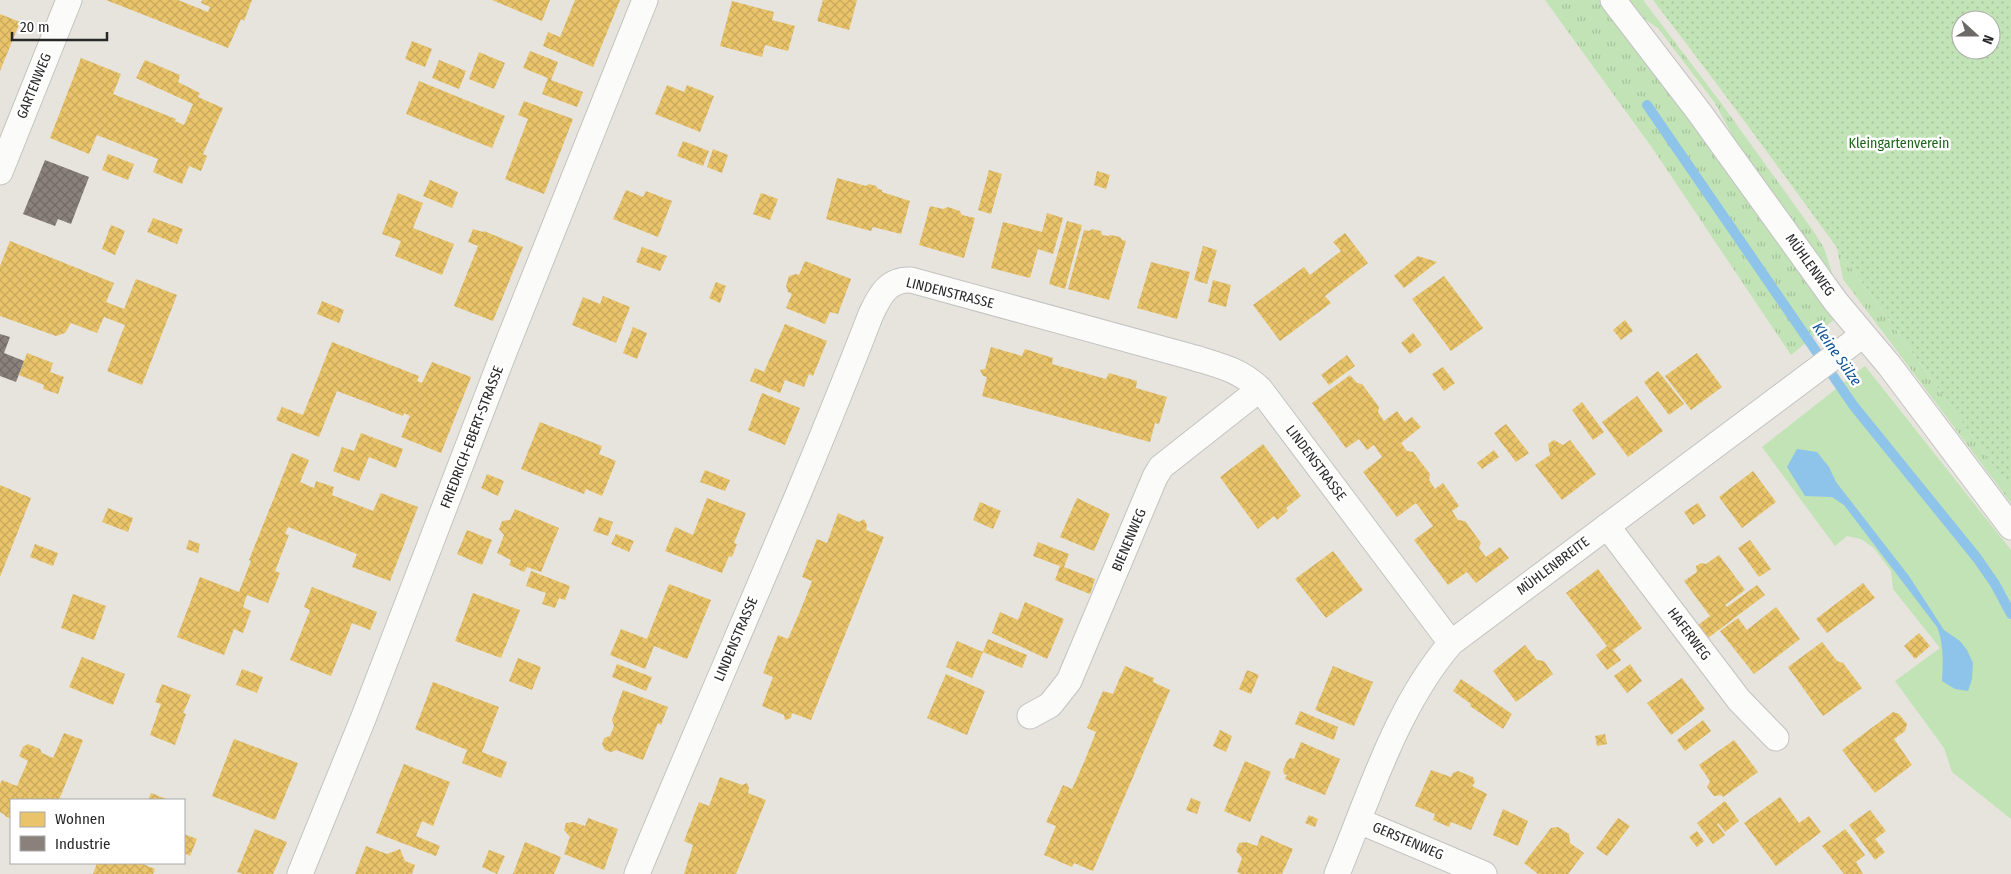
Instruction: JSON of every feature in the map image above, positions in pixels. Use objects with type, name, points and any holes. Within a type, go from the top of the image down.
[{"type":"street","name":"GARTENWEG","points":[[0,172],[69,0]]},
{"type":"street","name":"FRIEDRICH-EBERT-STRASSE","points":[[300,874],[363,719],[503,356],[646,0]]},
{"type":"street","name":"MÜHLENWEG","points":[[1613,0],[1699,112],[1836,302],[1889,366],[2011,527]]},
{"type":"street","name":"LINDENSTRASSE","points":[[637,874],[702,717],[821,443],[871,314],[880,294],[888,286],[902,280],[911,280],[1176,353],[1233,370],[1248,378],[1260,389],[1451,643]]},
{"type":"street","name":"MÜHLENBREITE","points":[[1337,874],[1404,714],[1430,670],[1451,643],[1863,335]]},
{"type":"street","name":"BIENENWEG","points":[[1030,716],[1050,705],[1069,681],[1155,476],[1161,467],[1260,389]]},
{"type":"street","name":"HAFERWEG","points":[[1607,526],[1739,700],[1776,738]]},
{"type":"street","name":"GERSTENWEG","points":[[1359,821],[1484,874]]},
{"type":"green space","points":[[1545,0],[1602,0],[1836,318],[1791,355],[1653,149]]},
{"type":"green space","points":[[1625,0],[1643,0],[1721,103],[1814,232],[1824,248],[1834,279],[1738,146],[1715,103],[1658,28],[1636,14]]},
{"type":"green space","name":"Kleingartenverein","points":[[1653,0],[2011,0],[2011,490],[1834,244]]},
{"type":"green space","points":[[1837,248],[2011,490],[2011,503],[1843,279]]},
{"type":"green space","points":[[1865,366],[2011,550],[2011,819],[1952,772],[1944,748],[1895,681],[1940,648],[1893,589],[1891,571],[1874,548],[1861,539],[1847,536],[1835,546],[1762,447]]},
{"type":"water","points":[[1797,449],[1817,452],[1829,467],[1836,482],[1909,576],[1944,630],[1960,641],[1967,650],[1973,663],[1972,679],[1968,691],[1955,689],[1942,681],[1942,647],[1937,627],[1844,505],[1832,497],[1805,496],[1787,467]]},
{"type":"building: Wohnen","points":[[106,0],[178,0],[208,12],[210,7],[201,3],[202,0],[252,0],[244,21],[241,19],[228,48]]},
{"type":"building: Wohnen","points":[[492,0],[550,0],[542,21]]},
{"type":"building: Wohnen","points":[[575,0],[620,0],[593,67],[543,46],[548,32],[560,37]]},
{"type":"building: Wohnen","points":[[823,0],[857,0],[849,30],[817,21]]},
{"type":"building: Wohnen","points":[[732,1],[774,12],[772,20],[795,26],[788,51],[765,45],[762,57],[720,46]]},
{"type":"building: Wohnen","points":[[0,14],[20,22],[0,71]]},
{"type":"building: Wohnen","points":[[412,41],[432,49],[425,67],[405,59]]},
{"type":"building: Wohnen","points":[[530,51],[558,62],[551,80],[583,92],[577,107],[542,94],[548,78],[523,68]]},
{"type":"building: Wohnen","points":[[479,52],[505,63],[494,89],[469,79]]},
{"type":"building: Wohnen","points":[[81,58],[121,74],[113,94],[176,119],[175,121],[184,125],[193,104],[136,78],[145,60],[180,75],[178,82],[200,93],[198,97],[223,108],[203,154],[207,156],[201,171],[189,166],[182,184],[153,172],[158,159],[97,135],[89,154],[50,138]]},
{"type":"building: Wohnen","points":[[439,60],[466,71],[459,89],[432,78]]},
{"type":"building: Wohnen","points":[[419,81],[505,116],[492,148],[406,114]]},
{"type":"building: Wohnen","points":[[667,85],[684,92],[687,85],[714,96],[700,132],[655,114]]},
{"type":"building: Wohnen","points":[[524,101],[573,119],[544,194],[505,179],[528,119],[518,115]]},
{"type":"building: Wohnen","points":[[683,141],[709,151],[703,166],[677,156]]},
{"type":"building: Wohnen","points":[[713,149],[728,155],[722,173],[707,167]]},
{"type":"building: Wohnen","points":[[108,154],[134,164],[128,180],[102,170]]},
{"type":"building: Wohnen","points":[[989,170],[1002,174],[991,214],[978,210]]},
{"type":"building: Wohnen","points":[[1097,171],[1110,175],[1106,189],[1094,185]]},
{"type":"building: Wohnen","points":[[837,178],[866,186],[869,184],[876,186],[882,192],[910,201],[901,234],[873,227],[871,231],[826,219]]},
{"type":"building: Wohnen","points":[[430,180],[458,192],[452,208],[423,196]]},
{"type":"building: Wohnen","points":[[626,190],[643,197],[646,191],[672,201],[658,237],[613,219]]},
{"type":"building: Wohnen","points":[[398,193],[423,203],[413,228],[454,244],[442,275],[395,256],[401,241],[382,234]]},
{"type":"building: Wohnen","points":[[761,193],[778,199],[770,220],[753,214]]},
{"type":"building: Wohnen","points":[[930,206],[943,209],[948,207],[960,211],[962,215],[975,218],[964,258],[919,245]]},
{"type":"building: Wohnen","points":[[1047,213],[1063,218],[1053,254],[1038,249],[1030,278],[991,268],[1003,222],[1042,232]]},
{"type":"building: Wohnen","points":[[153,218],[183,229],[177,244],[147,232]]},
{"type":"building: Wohnen","points":[[1067,221],[1082,225],[1065,289],[1049,284]]},
{"type":"building: Wohnen","points":[[111,225],[125,231],[115,255],[102,249]]},
{"type":"building: Wohnen","points":[[473,229],[484,231],[523,247],[493,321],[454,306],[478,246],[468,242]]},
{"type":"building: Wohnen","points":[[1092,229],[1101,231],[1102,235],[1120,237],[1126,241],[1109,300],[1068,289],[1084,230],[1089,231]]},
{"type":"building: Wohnen","points":[[1345,233],[1368,263],[1325,296],[1331,303],[1280,341],[1253,305],[1304,267],[1310,275],[1341,251],[1333,242]]},
{"type":"building: Wohnen","points":[[10,241],[114,283],[106,302],[124,309],[136,279],[177,295],[142,385],[107,371],[125,325],[104,317],[97,333],[71,323],[65,333],[56,336],[0,316],[0,266]]},
{"type":"building: Wohnen","points":[[1203,246],[1217,250],[1207,284],[1194,280]]},
{"type":"building: Wohnen","points":[[642,247],[667,256],[660,271],[636,262]]},
{"type":"building: Wohnen","points":[[1418,256],[1437,262],[1404,288],[1394,276]]},
{"type":"building: Wohnen","points":[[805,261],[851,279],[838,314],[830,312],[825,324],[786,308],[792,294],[788,292],[786,286],[789,276],[799,275]]},
{"type":"building: Wohnen","points":[[1151,262],[1190,272],[1177,319],[1137,308]]},
{"type":"building: Wohnen","points":[[1444,276],[1483,328],[1451,351],[1412,299]]},
{"type":"building: Wohnen","points":[[1213,280],[1231,285],[1226,307],[1208,302]]},
{"type":"building: Wohnen","points":[[716,282],[726,286],[720,303],[709,298]]},
{"type":"building: Wohnen","points":[[603,296],[630,307],[616,343],[572,325],[583,297],[600,304]]},
{"type":"building: Wohnen","points":[[322,301],[344,310],[339,323],[317,314]]},
{"type":"building: Wohnen","points":[[1625,320],[1633,331],[1621,340],[1613,330]]},
{"type":"building: Wohnen","points":[[785,324],[827,341],[813,376],[809,374],[804,387],[785,380],[780,393],[750,381],[755,368],[764,372]]},
{"type":"building: Wohnen","points":[[633,327],[647,333],[637,359],[623,353]]},
{"type":"building: Wohnen","points":[[1413,333],[1422,345],[1410,354],[1401,343]]},
{"type":"building: Wohnen","points":[[332,342],[419,376],[417,381],[422,383],[432,362],[471,377],[441,453],[401,437],[410,416],[404,413],[403,416],[337,391],[319,437],[276,420],[282,407],[303,415]]},
{"type":"building: Wohnen","points":[[991,347],[1022,356],[1025,349],[1053,358],[1052,364],[1106,379],[1109,373],[1137,381],[1136,388],[1167,397],[1159,424],[1155,423],[1150,442],[982,396],[987,377],[983,376],[980,370],[985,369]]},
{"type":"building: Wohnen","points":[[27,353],[53,363],[50,372],[64,377],[58,394],[43,389],[44,385],[19,375]]},
{"type":"building: Wohnen","points":[[1697,353],[1722,387],[1691,410],[1665,376]]},
{"type":"building: Wohnen","points":[[1347,355],[1355,366],[1329,385],[1321,375]]},
{"type":"building: Wohnen","points":[[1443,367],[1455,383],[1444,391],[1432,374]]},
{"type":"building: Wohnen","points":[[1658,371],[1684,404],[1669,415],[1644,382]]},
{"type":"building: Wohnen","points":[[1350,375],[1357,383],[1362,384],[1379,407],[1378,412],[1384,421],[1397,411],[1405,422],[1412,417],[1421,427],[1401,443],[1407,451],[1413,452],[1430,474],[1429,480],[1435,489],[1443,483],[1459,506],[1452,511],[1458,520],[1465,521],[1481,543],[1479,548],[1486,557],[1500,547],[1509,558],[1476,583],[1467,572],[1448,585],[1414,540],[1433,526],[1416,503],[1397,517],[1363,472],[1382,457],[1374,445],[1367,450],[1359,439],[1346,448],[1312,403]]},
{"type":"building: Wohnen","points":[[762,393],[800,408],[785,445],[748,430]]},
{"type":"building: Wohnen","points":[[1637,396],[1663,431],[1628,457],[1602,422]]},
{"type":"building: Wohnen","points":[[1582,402],[1604,432],[1593,440],[1572,410]]},
{"type":"building: Wohnen","points":[[540,422],[602,446],[599,454],[616,461],[602,496],[586,489],[584,494],[521,469]]},
{"type":"building: Wohnen","points":[[1506,424],[1529,453],[1516,462],[1494,433]]},
{"type":"building: Wohnen","points":[[361,433],[403,449],[396,468],[369,457],[359,481],[333,471],[342,447],[354,451]]},
{"type":"building: Wohnen","points":[[1554,440],[1563,445],[1570,440],[1596,474],[1562,500],[1535,465],[1550,455],[1548,444]]},
{"type":"building: Wohnen","points":[[1263,444],[1301,496],[1286,508],[1288,511],[1277,520],[1274,516],[1258,529],[1220,477]]},
{"type":"building: Wohnen","points":[[1494,450],[1499,457],[1482,469],[1477,463]]},
{"type":"building: Wohnen","points":[[292,453],[309,460],[300,482],[314,488],[316,481],[334,487],[332,495],[373,511],[381,493],[418,507],[390,581],[352,567],[357,554],[288,527],[285,534],[289,535],[275,571],[280,573],[268,603],[247,595],[243,607],[251,611],[243,633],[234,629],[224,655],[177,637],[200,577],[239,592],[251,561],[249,560]]},
{"type":"building: Wohnen","points":[[705,470],[730,480],[725,491],[700,482]]},
{"type":"building: Wohnen","points":[[1753,471],[1776,502],[1742,528],[1719,497]]},
{"type":"building: Wohnen","points":[[487,474],[504,481],[498,496],[481,488]]},
{"type":"building: Wohnen","points":[[0,485],[31,498],[0,577]]},
{"type":"building: Wohnen","points":[[707,498],[746,513],[734,543],[737,544],[732,557],[729,556],[722,573],[665,551],[675,527],[693,535]]},
{"type":"building: Wohnen","points":[[1077,498],[1110,514],[1094,551],[1060,537]]},
{"type":"building: Wohnen","points":[[980,502],[1001,511],[993,529],[973,520]]},
{"type":"building: Wohnen","points":[[1698,503],[1706,516],[1693,525],[1684,512]]},
{"type":"building: Wohnen","points":[[108,508],[133,518],[128,532],[102,522]]},
{"type":"building: Wohnen","points":[[515,509],[559,528],[541,572],[527,567],[524,572],[509,565],[511,560],[497,553],[504,535],[499,529],[502,521],[510,520]]},
{"type":"building: Wohnen","points":[[838,513],[859,522],[864,519],[867,525],[866,530],[884,537],[811,720],[792,713],[791,718],[785,720],[784,715],[762,706],[773,677],[763,673],[778,635],[788,639],[812,581],[802,577],[817,539],[827,543]]},
{"type":"building: Wohnen","points":[[599,517],[613,522],[608,536],[593,531]]},
{"type":"building: Wohnen","points":[[467,530],[492,540],[482,565],[457,554]]},
{"type":"building: Wohnen","points":[[616,534],[634,541],[629,552],[611,544]]},
{"type":"building: Wohnen","points":[[189,540],[200,544],[198,553],[186,549]]},
{"type":"building: Wohnen","points":[[1750,540],[1771,569],[1759,577],[1738,548]]},
{"type":"building: Wohnen","points":[[1038,542],[1069,554],[1064,567],[1095,579],[1090,594],[1055,580],[1060,566],[1033,556]]},
{"type":"building: Wohnen","points":[[35,544],[58,553],[53,566],[30,557]]},
{"type":"building: Wohnen","points":[[1333,551],[1363,590],[1326,618],[1295,579]]},
{"type":"building: Wohnen","points":[[1719,555],[1745,590],[1725,605],[1727,607],[1757,585],[1765,595],[1708,638],[1698,625],[1710,616],[1684,581],[1697,572],[1696,566],[1701,563],[1706,564]]},
{"type":"building: Wohnen","points":[[1598,569],[1642,628],[1613,650],[1621,660],[1607,670],[1596,655],[1607,646],[1566,593]]},
{"type":"building: Wohnen","points":[[531,571],[570,586],[565,600],[559,598],[555,608],[542,604],[546,593],[526,586]]},
{"type":"building: Wohnen","points":[[1863,583],[1875,598],[1827,633],[1816,619]]},
{"type":"building: Wohnen","points":[[669,584],[711,600],[687,659],[654,646],[645,669],[610,655],[621,629],[647,639]]},
{"type":"building: Wohnen","points":[[312,587],[377,612],[370,630],[352,623],[331,676],[290,660],[310,610],[304,607]]},
{"type":"building: Wohnen","points":[[473,593],[520,610],[501,658],[455,641]]},
{"type":"building: Wohnen","points":[[73,594],[106,606],[94,640],[61,628]]},
{"type":"building: Wohnen","points":[[1025,602],[1064,619],[1047,659],[992,633],[1000,612],[1018,620]]},
{"type":"building: Wohnen","points":[[1776,607],[1800,639],[1754,674],[1720,631],[1738,618],[1747,630]]},
{"type":"building: Wohnen","points":[[1919,633],[1930,646],[1915,659],[1904,646]]},
{"type":"building: Wohnen","points":[[988,639],[1027,655],[1022,668],[983,652]]},
{"type":"building: Wohnen","points":[[957,641],[983,652],[972,678],[946,667]]},
{"type":"building: Wohnen","points":[[1822,642],[1837,661],[1843,663],[1862,688],[1823,716],[1788,667]]},
{"type":"building: Wohnen","points":[[1525,645],[1537,660],[1544,661],[1553,674],[1516,702],[1493,671]]},
{"type":"building: Wohnen","points":[[82,657],[125,674],[113,705],[69,687]]},
{"type":"building: Wohnen","points":[[518,658],[541,667],[532,690],[509,681]]},
{"type":"building: Wohnen","points":[[617,664],[652,677],[646,691],[612,677]]},
{"type":"building: Wohnen","points":[[1630,664],[1642,681],[1627,693],[1614,676]]},
{"type":"building: Wohnen","points":[[1125,666],[1154,678],[1153,682],[1170,690],[1093,871],[1074,863],[1072,867],[1044,855],[1056,826],[1046,822],[1063,785],[1072,789],[1085,760],[1096,732],[1087,728],[1103,691],[1113,694]]},
{"type":"building: Wohnen","points":[[1333,666],[1373,682],[1354,726],[1315,710]]},
{"type":"building: Wohnen","points":[[242,669],[263,677],[257,693],[236,685]]},
{"type":"building: Wohnen","points":[[1247,670],[1259,675],[1251,694],[1239,689]]},
{"type":"building: Wohnen","points":[[946,674],[985,691],[967,735],[927,718]]},
{"type":"building: Wohnen","points":[[1682,678],[1705,709],[1671,735],[1647,703]]},
{"type":"building: Wohnen","points":[[1461,679],[1512,714],[1503,729],[1470,706],[1471,704],[1453,691]]},
{"type":"building: Wohnen","points":[[433,682],[499,707],[482,752],[507,762],[501,778],[462,763],[467,750],[415,729]]},
{"type":"building: Wohnen","points":[[162,684],[191,695],[183,713],[186,714],[175,745],[150,735],[161,704],[155,702]]},
{"type":"building: Wohnen","points":[[623,690],[668,707],[661,725],[658,723],[643,760],[616,750],[611,752],[605,750],[602,744],[604,738],[610,736],[614,726],[612,720]]},
{"type":"building: Wohnen","points":[[1300,711],[1338,727],[1334,740],[1295,724]]},
{"type":"building: Wohnen","points":[[1893,712],[1899,714],[1907,724],[1905,731],[1894,739],[1912,765],[1875,793],[1842,750]]},
{"type":"building: Wohnen","points":[[1703,720],[1711,731],[1685,751],[1677,740]]},
{"type":"building: Wohnen","points":[[1220,730],[1232,736],[1226,752],[1213,746]]},
{"type":"building: Wohnen","points":[[64,733],[83,740],[59,799],[10,799],[10,818],[0,812],[0,784],[2,780],[17,786],[28,761],[19,756],[23,747],[28,744],[40,749],[42,753],[53,758]]},
{"type":"building: Wohnen","points":[[1605,734],[1607,744],[1597,746],[1595,736]]},
{"type":"building: Wohnen","points":[[234,739],[298,763],[275,820],[212,796]]},
{"type":"building: Wohnen","points":[[1734,740],[1758,772],[1723,797],[1721,795],[1714,796],[1707,787],[1710,781],[1699,765]]},
{"type":"building: Wohnen","points":[[1301,742],[1340,759],[1325,795],[1285,779],[1287,775],[1284,774],[1283,770],[1290,758],[1294,759]]},
{"type":"building: Wohnen","points":[[1245,761],[1271,772],[1250,822],[1224,811]]},
{"type":"building: Wohnen","points":[[404,764],[450,782],[433,826],[422,821],[416,836],[440,846],[436,856],[376,833]]},
{"type":"building: Wohnen","points":[[1431,770],[1451,777],[1453,773],[1458,771],[1473,777],[1475,782],[1472,786],[1487,794],[1471,830],[1451,822],[1449,827],[1433,820],[1435,814],[1415,806]]},
{"type":"building: Wohnen","points":[[720,777],[742,785],[747,783],[748,793],[766,800],[736,874],[684,874],[693,845],[684,841],[699,802],[709,806]]},
{"type":"building: Wohnen","points":[[151,793],[166,799],[148,799]]},
{"type":"building: Wohnen","points":[[1780,797],[1799,823],[1809,816],[1821,832],[1776,866],[1744,823]]},
{"type":"building: Wohnen","points":[[1191,798],[1201,802],[1197,814],[1186,810]]},
{"type":"building: Wohnen","points":[[1725,801],[1739,821],[1725,832],[1718,823],[1725,835],[1713,844],[1697,823]]},
{"type":"building: Wohnen","points":[[1503,809],[1528,821],[1518,846],[1493,835]]},
{"type":"building: Wohnen","points":[[1870,810],[1886,831],[1875,839],[1885,852],[1875,860],[1849,825]]},
{"type":"building: Wohnen","points":[[1309,815],[1318,819],[1315,827],[1305,823]]},
{"type":"building: Wohnen","points":[[588,818],[618,829],[604,870],[564,854],[570,837],[564,830],[566,823],[573,822],[585,826]]},
{"type":"building: Wohnen","points":[[1618,818],[1630,826],[1607,856],[1596,848]]},
{"type":"building: Wohnen","points":[[1558,827],[1569,834],[1570,843],[1584,853],[1568,874],[1538,874],[1524,863],[1551,828]]},
{"type":"building: Wohnen","points":[[255,829],[287,842],[273,874],[243,874],[237,872]]},
{"type":"building: Wohnen","points":[[1845,829],[1865,855],[1856,862],[1863,874],[1844,874],[1822,846]]},
{"type":"building: Wohnen","points":[[1697,831],[1704,841],[1697,847],[1689,837]]},
{"type":"building: Wohnen","points":[[185,834],[197,839],[190,856],[185,854]]},
{"type":"building: Wohnen","points":[[1261,835],[1293,849],[1282,874],[1241,874],[1237,872],[1242,858],[1236,851],[1239,843],[1246,842],[1257,846]]},
{"type":"building: Wohnen","points":[[525,842],[561,857],[554,874],[513,874]]},
{"type":"building: Wohnen","points":[[366,846],[387,854],[400,849],[405,861],[415,865],[412,874],[355,874]]},
{"type":"building: Wohnen","points":[[489,850],[505,856],[497,874],[482,867]]},
{"type":"building: Wohnen","points":[[97,864],[142,864],[155,869],[153,874],[93,874]]},
{"type":"building: Industrie","points":[[45,160],[89,177],[71,224],[58,219],[55,226],[23,214]]},
{"type":"building: Industrie","points":[[0,334],[10,337],[4,353],[24,361],[16,382],[0,376]]},
{"type":"waterway","name":"Kleine Sülze","points":[[1647,105],[1853,405],[1977,558],[1995,584],[2011,614]]}]
